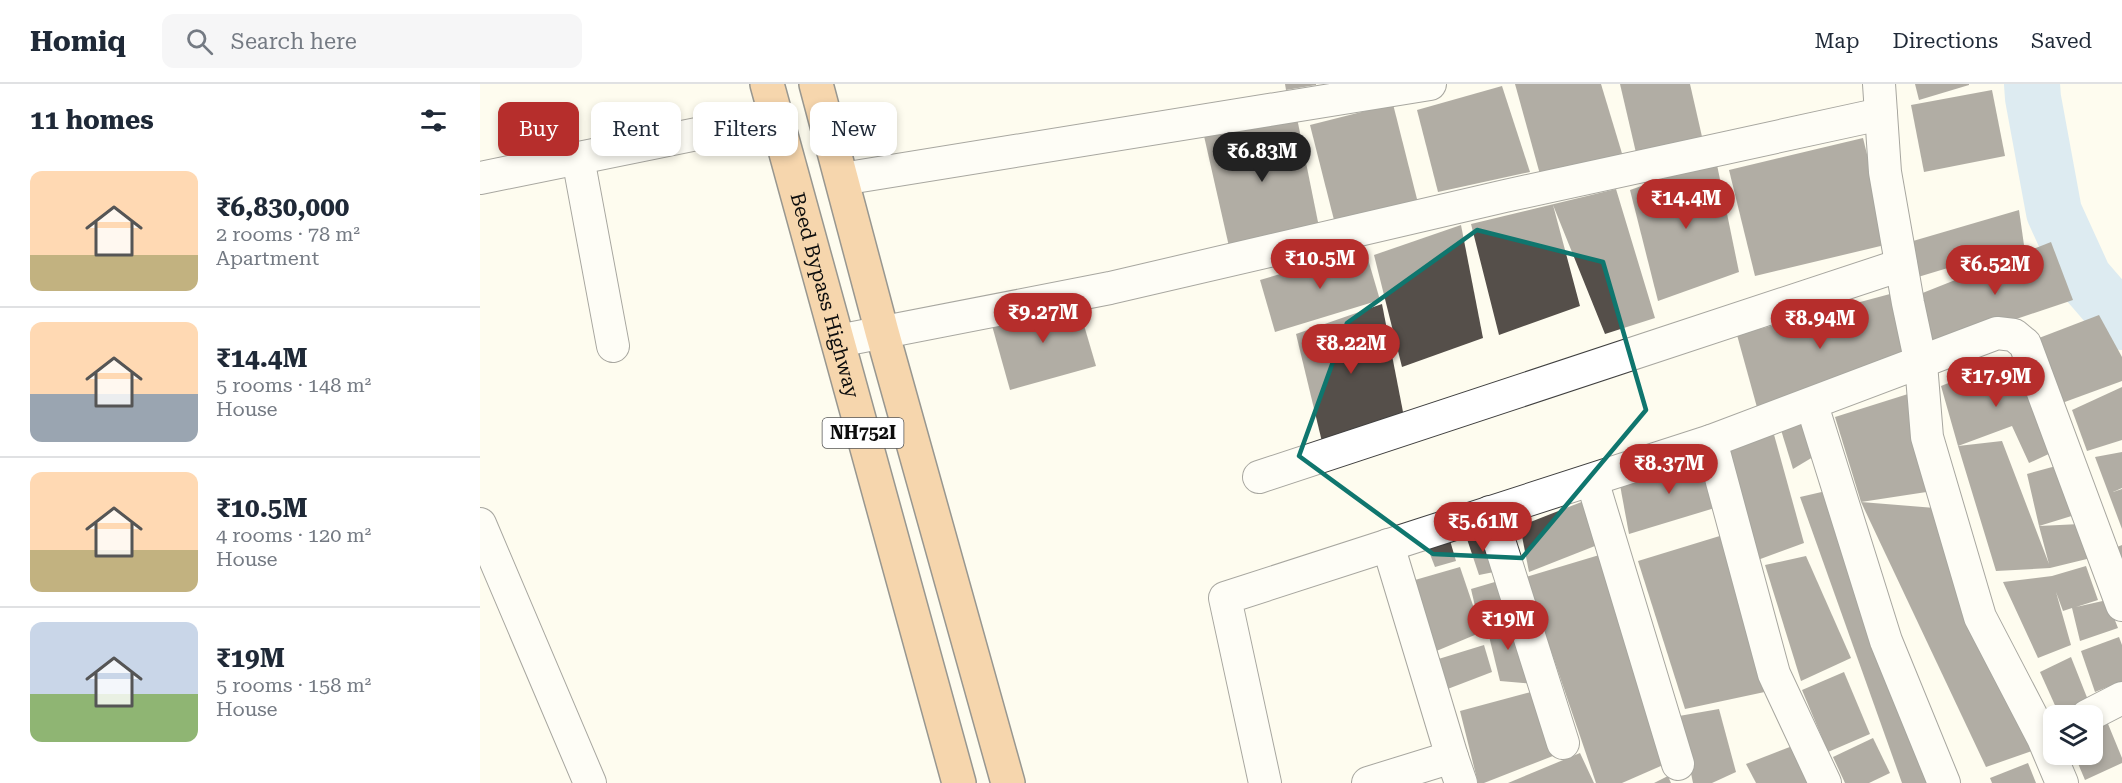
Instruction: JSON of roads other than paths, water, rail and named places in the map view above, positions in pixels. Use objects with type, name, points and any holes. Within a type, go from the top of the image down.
[{"type":"highway","name":"Beed Bypass Highway","points":[[767,84],[772,102]]},
{"type":"highway","name":"NH752I","points":[[816,84],[882,332],[1008,783]]},
{"type":"highway","name":"Beed Bypass Highway","points":[[787,156],[959,783]]},
{"type":"street","points":[[842,179],[1430,84]]},
{"type":"street","points":[[838,341],[1110,288],[1505,196],[1880,99],[1885,172],[1921,364],[1927,437],[1980,617],[2043,726]]},
{"type":"street","points":[[480,178],[693,135]]},
{"type":"street","points":[[578,158],[613,346]]},
{"type":"street","points":[[1259,477],[1901,265]]},
{"type":"street","points":[[1265,783],[1225,598],[1711,441],[1921,364],[1997,333],[2014,335],[2025,344],[2122,605]]},
{"type":"street","points":[[1812,405],[1886,641],[1944,783]]},
{"type":"street","points":[[1711,441],[1774,675],[1825,783]]},
{"type":"street","points":[[1592,480],[1678,764]]},
{"type":"street","points":[[1490,512],[1563,743]]},
{"type":"street","points":[[480,524],[590,783]]},
{"type":"street","points":[[1368,783],[1456,770],[1388,545]]},
{"type":"street","points":[[2103,708],[2122,698]]},
{"type":"street","points":[[2057,765],[2062,783]]},
{"type":"waterway","points":[[2032,84],[2054,212],[2084,278],[2122,322]]}]
